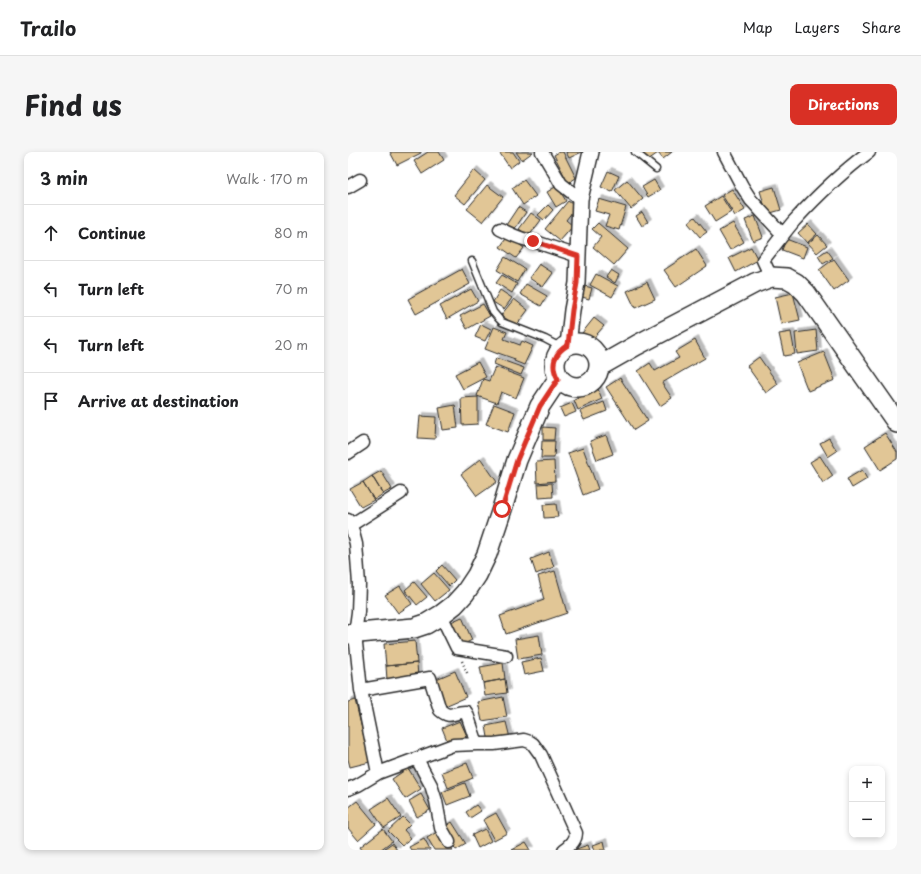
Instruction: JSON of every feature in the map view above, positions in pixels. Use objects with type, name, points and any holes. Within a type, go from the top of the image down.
[{"type":"main road","points":[[600,366],[755,284],[771,277],[787,278],[796,283],[806,293],[897,423]]},
{"type":"main road","points":[[575,343],[582,343],[587,345],[596,354],[600,366],[596,377],[586,386],[580,388],[568,386],[558,379],[555,374],[555,360],[565,346],[575,343]]},
{"type":"main road","points":[[351,634],[414,628],[426,624],[454,605],[465,593],[487,554],[517,460],[540,406],[558,379]]},
{"type":"street","points":[[542,152],[561,184],[580,199]]},
{"type":"street","points":[[565,346],[577,283],[580,199],[592,152]]},
{"type":"street","points":[[724,152],[750,200],[783,235]]},
{"type":"street","points":[[771,277],[763,260],[793,222],[824,190],[869,152]]},
{"type":"street","points":[[348,187],[360,180]]},
{"type":"street","points":[[500,229],[520,238],[578,256]]},
{"type":"street","points":[[348,453],[363,443]]},
{"type":"street","points":[[378,773],[351,634],[358,612],[358,584],[356,544],[349,522],[401,493]]},
{"type":"street","points":[[441,615],[457,648],[506,656]]},
{"type":"street","points":[[361,690],[430,678],[440,710],[446,715],[466,712],[477,744]]},
{"type":"street","points":[[348,790],[378,773],[453,745],[494,744],[524,740],[533,744],[541,756],[576,833],[574,842],[564,850]]},
{"type":"street","points":[[417,759],[431,785],[436,801],[441,828],[449,842]]},
{"type":"lane","points":[[635,152],[656,170]]},
{"type":"lane","points":[[472,261],[493,312],[498,320],[565,346]]},
{"type":"building","points":[[390,152],[421,152],[421,153],[397,165]]},
{"type":"building","points":[[428,152],[439,152],[444,160],[422,174],[414,161]]},
{"type":"building","points":[[499,152],[513,152],[519,161],[510,168]]},
{"type":"building","points":[[516,152],[533,152],[522,160]]},
{"type":"building","points":[[559,152],[563,152],[576,178],[568,183],[554,155]]},
{"type":"building","points":[[566,152],[582,152],[569,158]]},
{"type":"building","points":[[642,152],[672,152],[663,159],[658,153],[648,160]]},
{"type":"building","points":[[474,170],[485,180],[465,204],[454,195]]},
{"type":"building","points":[[608,171],[619,176],[612,192],[601,187]]},
{"type":"building","points":[[524,180],[536,196],[523,205],[512,188]]},
{"type":"building","points":[[627,180],[643,199],[631,209],[615,190]]},
{"type":"building","points":[[654,180],[660,190],[648,197],[642,187]]},
{"type":"building","points":[[487,185],[503,197],[483,222],[467,209]]},
{"type":"building","points":[[557,186],[566,201],[556,207],[547,192]]},
{"type":"building","points":[[774,187],[781,210],[767,214],[760,191]]},
{"type":"building","points":[[732,189],[745,210],[735,216],[722,195]]},
{"type":"building","points":[[721,196],[731,212],[715,222],[705,206]]},
{"type":"building","points":[[599,199],[626,207],[619,230],[605,226],[609,215],[595,211]]},
{"type":"building","points":[[568,201],[576,207],[566,220],[573,226],[560,241],[545,229]]},
{"type":"building","points":[[548,205],[553,210],[544,220],[538,215]]},
{"type":"building","points":[[518,207],[526,212],[514,230],[506,225]]},
{"type":"building","points":[[642,212],[648,222],[642,226],[636,216]]},
{"type":"building","points":[[531,213],[541,220],[529,236],[519,229]]},
{"type":"building","points":[[755,216],[763,237],[753,241],[745,220]]},
{"type":"building","points":[[695,217],[707,232],[700,237],[688,223]]},
{"type":"building","points":[[598,223],[628,249],[614,265],[593,247],[601,237],[592,229]]},
{"type":"building","points":[[733,223],[744,242],[730,250],[719,231]]},
{"type":"building","points":[[808,224],[817,234],[807,243],[798,233]]},
{"type":"building","points":[[818,235],[827,245],[817,253],[808,243]]},
{"type":"building","points":[[508,236],[524,248],[516,258],[500,247]]},
{"type":"building","points":[[786,239],[807,247],[803,258],[782,250]]},
{"type":"building","points":[[751,247],[758,260],[736,272],[729,258]]},
{"type":"building","points":[[696,249],[707,266],[676,287],[664,270]]},
{"type":"building","points":[[827,250],[833,258],[823,264],[818,256]]},
{"type":"building","points":[[505,257],[525,269],[517,282],[497,270]]},
{"type":"building","points":[[834,259],[849,280],[834,291],[819,270]]},
{"type":"building","points":[[539,264],[553,273],[543,287],[529,278]]},
{"type":"building","points":[[462,269],[470,284],[416,314],[408,299]]},
{"type":"building","points":[[611,270],[619,275],[615,283],[606,277]]},
{"type":"building","points":[[596,274],[618,286],[612,297],[590,285]]},
{"type":"building","points":[[502,275],[517,284],[512,293],[496,283]]},
{"type":"building","points":[[647,282],[655,299],[635,308],[627,291]]},
{"type":"building","points":[[526,284],[547,296],[541,306],[520,294]]},
{"type":"building","points":[[585,286],[592,288],[589,299],[582,297]]},
{"type":"building","points":[[471,289],[478,301],[447,319],[440,306]]},
{"type":"building","points":[[500,290],[512,298],[504,309],[493,302]]},
{"type":"building","points":[[793,293],[800,320],[781,324],[775,297]]},
{"type":"building","points":[[514,299],[528,310],[516,326],[501,315]]},
{"type":"building","points":[[483,304],[490,316],[467,329],[460,316]]},
{"type":"building","points":[[594,318],[604,326],[591,341],[582,333]]},
{"type":"building","points":[[481,324],[491,329],[485,341],[475,337]]},
{"type":"building","points":[[494,327],[507,332],[504,339],[520,345],[522,341],[533,346],[524,365],[514,361],[515,359],[485,349]]},
{"type":"building","points":[[816,330],[818,351],[797,354],[795,333]]},
{"type":"building","points":[[791,332],[795,354],[784,356],[779,334]]},
{"type":"building","points":[[695,340],[705,358],[662,383],[672,398],[660,406],[638,371],[650,363],[655,371],[679,358],[675,352]]},
{"type":"building","points":[[824,352],[835,380],[808,391],[797,363]]},
{"type":"building","points":[[759,357],[778,384],[766,393],[747,366]]},
{"type":"building","points":[[496,358],[524,368],[521,375],[494,364]]},
{"type":"building","points":[[478,362],[486,377],[463,389],[455,374]]},
{"type":"building","points":[[495,367],[524,378],[516,398],[501,392],[497,403],[477,396],[483,379],[489,381]]},
{"type":"building","points":[[620,378],[648,421],[634,430],[606,387]]},
{"type":"building","points":[[598,389],[602,399],[578,410],[574,400]]},
{"type":"building","points":[[478,397],[478,424],[462,425],[461,398]]},
{"type":"building","points":[[604,402],[607,411],[584,420],[580,411]]},
{"type":"building","points":[[572,403],[576,412],[564,417],[560,408]]},
{"type":"building","points":[[494,404],[515,412],[508,432],[486,424]]},
{"type":"building","points":[[455,405],[458,428],[443,430],[439,408]]},
{"type":"building","points":[[420,416],[436,417],[435,439],[418,438]]},
{"type":"building","points":[[543,427],[555,428],[554,440],[543,440]]},
{"type":"building","points":[[885,433],[897,452],[897,459],[880,470],[865,446]]},
{"type":"building","points":[[606,435],[613,454],[597,460],[590,441]]},
{"type":"building","points":[[829,438],[837,451],[828,457],[820,443]]},
{"type":"building","points":[[542,441],[555,441],[554,458],[541,458]]},
{"type":"building","points":[[583,448],[598,489],[583,495],[568,453]]},
{"type":"building","points":[[820,456],[833,476],[823,483],[810,462]]},
{"type":"building","points":[[481,459],[497,482],[477,496],[461,474]]},
{"type":"building","points":[[554,461],[555,481],[537,483],[536,462]]},
{"type":"building","points":[[862,470],[867,479],[852,488],[847,479]]},
{"type":"building","points":[[381,471],[392,489],[383,494],[372,476]]},
{"type":"building","points":[[372,476],[383,494],[374,500],[363,482]]},
{"type":"building","points":[[363,482],[374,500],[361,507],[350,489]]},
{"type":"building","points":[[552,483],[553,497],[539,498],[538,484]]},
{"type":"building","points":[[556,504],[558,517],[544,518],[543,505]]},
{"type":"building","points":[[549,552],[554,567],[536,574],[531,559]]},
{"type":"building","points":[[442,565],[455,580],[449,586],[436,571]]},
{"type":"building","points":[[555,571],[567,613],[506,634],[500,616],[544,600],[538,576]]},
{"type":"building","points":[[434,573],[449,590],[435,601],[421,584]]},
{"type":"building","points":[[414,582],[427,597],[417,605],[405,590]]},
{"type":"building","points":[[400,586],[412,604],[398,613],[385,595]]},
{"type":"building","points":[[462,617],[472,640],[462,645],[451,622]]},
{"type":"building","points":[[539,635],[542,655],[518,659],[515,639]]},
{"type":"building","points":[[415,641],[417,663],[386,666],[384,644]]},
{"type":"building","points":[[541,658],[544,671],[524,675],[521,662]]},
{"type":"building","points":[[417,663],[418,677],[387,680],[386,666]]},
{"type":"building","points":[[503,663],[505,679],[483,683],[480,667]]},
{"type":"building","points":[[455,671],[466,697],[445,706],[434,680]]},
{"type":"building","points":[[505,679],[507,693],[485,696],[483,683]]},
{"type":"building","points":[[503,697],[507,717],[482,721],[478,702]]},
{"type":"building","points":[[355,700],[370,762],[350,767],[348,759],[348,702]]},
{"type":"building","points":[[460,721],[467,736],[448,743],[442,728]]},
{"type":"building","points":[[506,722],[510,738],[489,743],[486,726]]},
{"type":"building","points":[[467,763],[473,778],[448,788],[442,772]]},
{"type":"building","points":[[408,768],[421,789],[405,799],[392,779]]},
{"type":"building","points":[[465,783],[470,796],[447,805],[442,792]]},
{"type":"building","points":[[421,794],[430,810],[417,817],[409,801]]},
{"type":"building","points":[[388,798],[401,817],[384,828],[371,809]]},
{"type":"building","points":[[357,801],[376,824],[358,840],[348,828],[348,808]]},
{"type":"building","points":[[476,805],[481,811],[470,818],[466,812]]},
{"type":"building","points":[[496,813],[507,833],[494,840],[483,820]]},
{"type":"building","points":[[403,817],[410,824],[404,830],[411,838],[402,845],[388,831]]},
{"type":"building","points":[[452,822],[466,844],[456,850],[443,828]]},
{"type":"building","points":[[383,829],[392,841],[380,850],[362,850],[360,847]]},
{"type":"building","points":[[485,829],[491,841],[478,848],[472,835]]},
{"type":"building","points":[[440,830],[453,850],[434,850],[427,838]]},
{"type":"building","points":[[424,839],[430,850],[411,850],[409,847]]},
{"type":"building","points":[[604,841],[606,850],[595,850],[593,845]]},
{"type":"building","points":[[526,842],[531,850],[511,850]]},
{"type":"building","points":[[392,843],[397,850],[382,850]]},
{"type":"building","points":[[588,845],[590,850],[573,850]]},
{"type":"route","points":[[502,509],[517,460],[540,406],[558,379],[555,374],[555,360],[562,348],[568,345],[577,283],[578,256],[533,241]]}]
